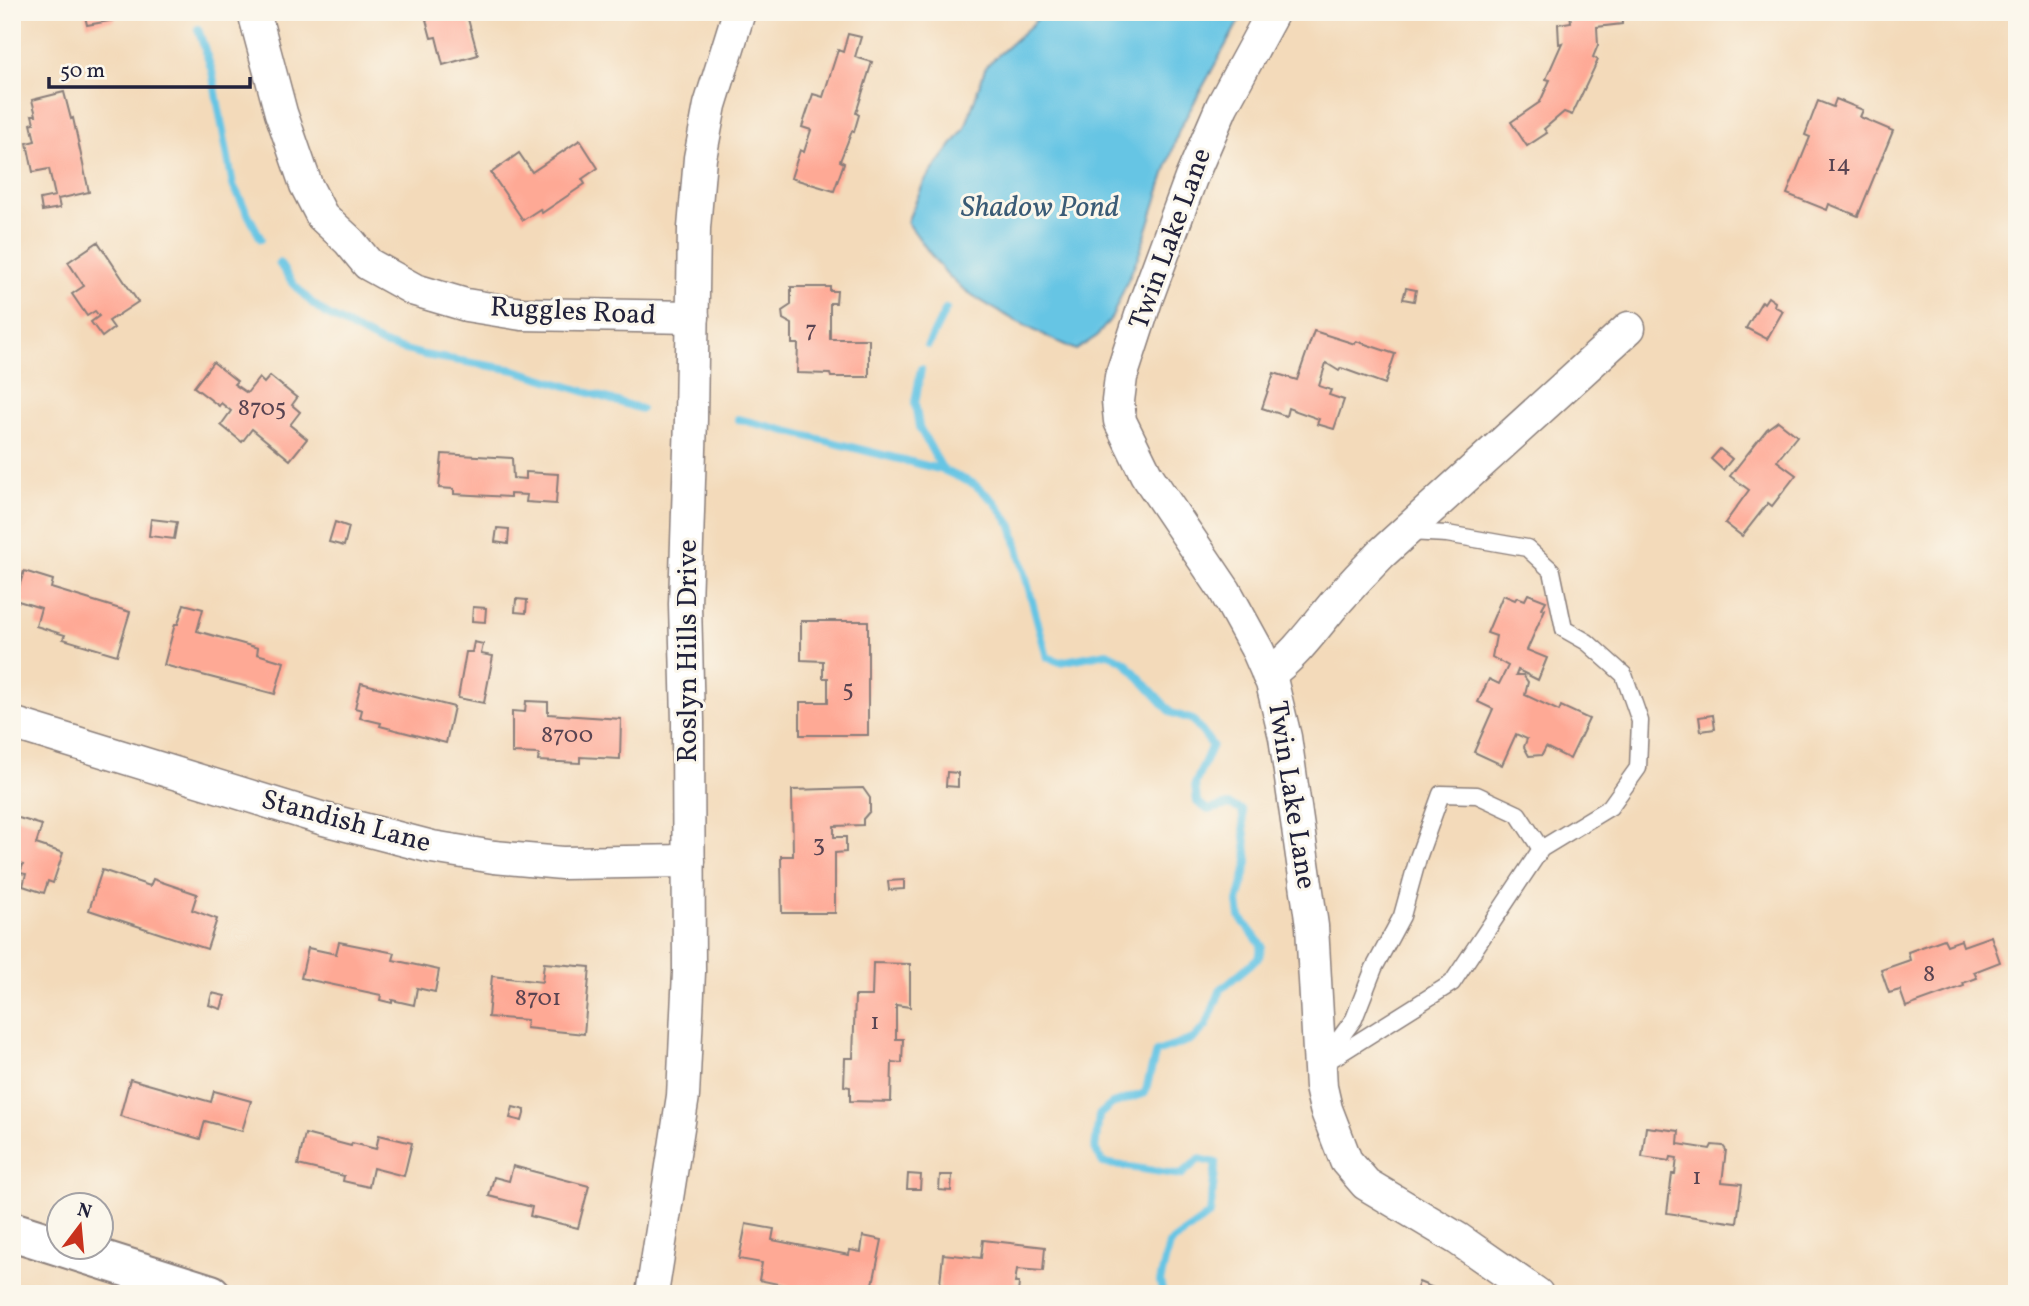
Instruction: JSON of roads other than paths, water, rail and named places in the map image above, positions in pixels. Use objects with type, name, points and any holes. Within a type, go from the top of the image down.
[{"type":"main road","points":[[12,1231],[162,1287],[212,1294]]},
{"type":"street","name":"Ruggles Road","points":[[254,12],[281,113],[306,185],[322,216],[349,241],[368,264],[415,290],[466,305],[522,314],[693,317]]},
{"type":"street","name":"Roslyn Hills Drive","points":[[652,1294],[683,1096],[689,972],[685,604],[694,228],[710,105],[739,12]]},
{"type":"street","name":"Twin Lake Lane","points":[[1273,12],[1222,106],[1191,178],[1121,377],[1118,401],[1120,421],[1146,474],[1226,591],[1268,675],[1285,737],[1297,808],[1312,926],[1321,1087],[1326,1109],[1346,1161],[1380,1193],[1458,1239],[1537,1294]]},
{"type":"street","points":[[1268,675],[1301,644],[1345,592],[1405,531],[1629,328]]},
{"type":"street","name":"Standish Lane","points":[[12,723],[324,819],[432,847],[494,857],[562,863],[689,861]]},
{"type":"lane","points":[[1320,1066],[1452,983],[1541,849],[1609,807],[1638,768],[1640,721],[1624,675],[1587,642],[1564,629],[1552,572],[1527,548],[1447,534],[1405,531]]},
{"type":"lane","points":[[1320,1066],[1354,1019],[1374,968],[1402,916],[1418,858],[1441,794],[1477,795],[1518,814],[1541,849]]},
{"type":"water","name":"Shadow Pond","points":[[1041,12],[1244,12],[1179,130],[1140,252],[1112,317],[1097,336],[1076,350],[1018,322],[962,288],[939,265],[907,222],[924,182],[965,128],[986,66],[1033,24]]},
{"type":"waterway","points":[[198,29],[212,71],[233,185],[261,239]]},
{"type":"waterway","points":[[279,263],[294,285],[326,314],[383,344],[424,355],[515,370],[641,409]]},
{"type":"waterway","points":[[928,345],[946,309]]},
{"type":"waterway","points":[[921,369],[915,403],[919,427],[943,470]]},
{"type":"waterway","points":[[738,419],[943,470],[974,484],[995,502],[1012,526],[1047,657],[1060,662],[1107,653],[1125,662],[1172,713],[1193,720],[1212,745],[1195,784],[1197,802],[1208,810],[1228,805],[1242,810],[1248,862],[1238,902],[1240,917],[1262,946],[1259,957],[1221,989],[1206,1026],[1193,1039],[1156,1052],[1145,1093],[1112,1104],[1099,1115],[1095,1149],[1103,1163],[1181,1175],[1199,1159],[1216,1163],[1210,1214],[1169,1244],[1160,1282],[1163,1294]]}]
